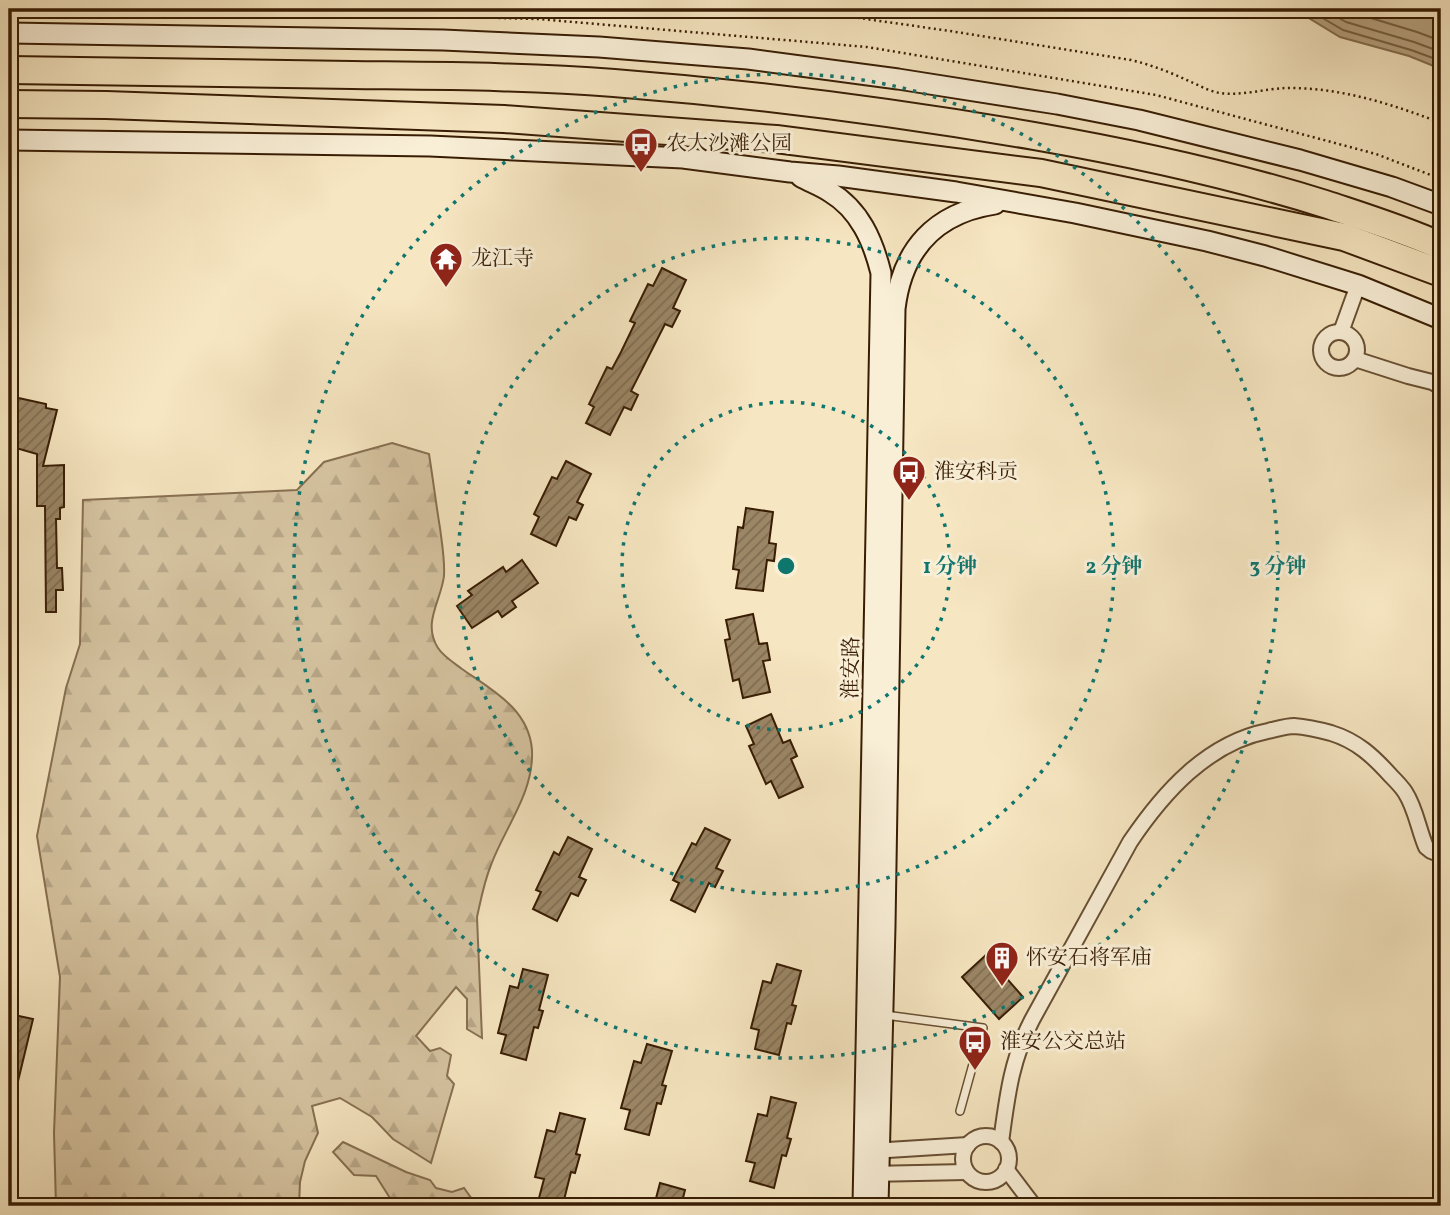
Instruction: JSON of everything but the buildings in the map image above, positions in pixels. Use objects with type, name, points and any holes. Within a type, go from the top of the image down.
[{"type":"highway","points":[[9,70],[495,78],[612,83],[818,103],[1000,130],[1177,164],[1266,186],[1411,233],[1441,246]]},
{"type":"highway","points":[[9,104],[504,119],[776,139],[1041,173],[1344,237],[1441,273]]},
{"type":"main road","points":[[9,33],[443,40],[599,47],[748,59],[1057,104],[1139,120],[1300,160],[1392,187],[1441,205]]},
{"type":"main road","points":[[9,139],[443,147],[683,158],[864,179],[1075,213],[1207,241],[1358,285],[1441,319]]},
{"type":"main road","name":"淮安路","points":[[790,172],[830,192],[854,212],[872,243],[881,273],[870,927],[872,1174],[878,1206]]},
{"type":"main road","name":"淮安路","points":[[872,1151],[883,1015],[897,292],[911,256],[927,233],[959,213],[976,207],[1012,202]]},
{"type":"main road","name":"淮安路","points":[[863,1206],[872,1174]]},
{"type":"street","points":[[1341,332],[1358,285]]},
{"type":"street","points":[[1341,332],[1356,342],[1357,353],[1347,367],[1336,369],[1322,358],[1321,345],[1329,335],[1341,332]]},
{"type":"street","points":[[1355,359],[1441,387]]},
{"type":"street","points":[[1001,1142],[1011,1072],[1032,1020],[1130,842],[1169,791],[1204,761],[1247,737],[1291,726],[1344,737],[1369,753],[1403,789],[1413,806],[1426,847],[1441,855]]},
{"type":"street","points":[[872,1151],[968,1145],[980,1137],[995,1138],[1009,1155],[1006,1169],[996,1180],[988,1182],[974,1178],[966,1172],[872,1174]]},
{"type":"street","points":[[966,1172],[964,1159],[968,1145]]},
{"type":"street","points":[[1006,1169],[1034,1206]]},
{"type":"lane","points":[[883,1015],[983,1028],[960,1111]]},
{"type":"path","points":[[748,9],[838,15],[950,30],[1131,60],[1219,93],[1285,88],[1325,89],[1391,105],[1441,123]]},
{"type":"green space","points":[[392,443],[429,454],[444,564],[444,576],[432,621],[438,648],[446,657],[507,702],[524,723],[532,750],[524,795],[489,871],[477,917],[482,1038],[467,1029],[467,999],[456,987],[416,1036],[430,1051],[440,1048],[451,1055],[447,1076],[454,1084],[431,1163],[393,1139],[372,1117],[340,1098],[312,1106],[318,1133],[305,1161],[300,1182],[299,1206],[56,1206],[54,1133],[60,977],[37,836],[66,688],[80,644],[83,500],[297,490],[324,462]]},
{"type":"green space","points":[[343,1142],[406,1172],[430,1180],[436,1188],[452,1192],[464,1188],[477,1206],[395,1206],[376,1176],[354,1175],[333,1152]]},
{"type":"water","points":[[1076,9],[1166,9],[1132,16]]},
{"type":"water","points":[[1294,9],[1441,9],[1441,69],[1409,56],[1340,37]]},
{"type":"place","name":"农大沙滩公园","points":[[641,174]]},
{"type":"place","name":"龙江寺","points":[[446,289]]},
{"type":"place","name":"淮安科贡","points":[[909,502]]},
{"type":"place","name":"怀安石将军庙","points":[[1002,988]]},
{"type":"place","name":"淮安公交总站","points":[[975,1072]]}]
